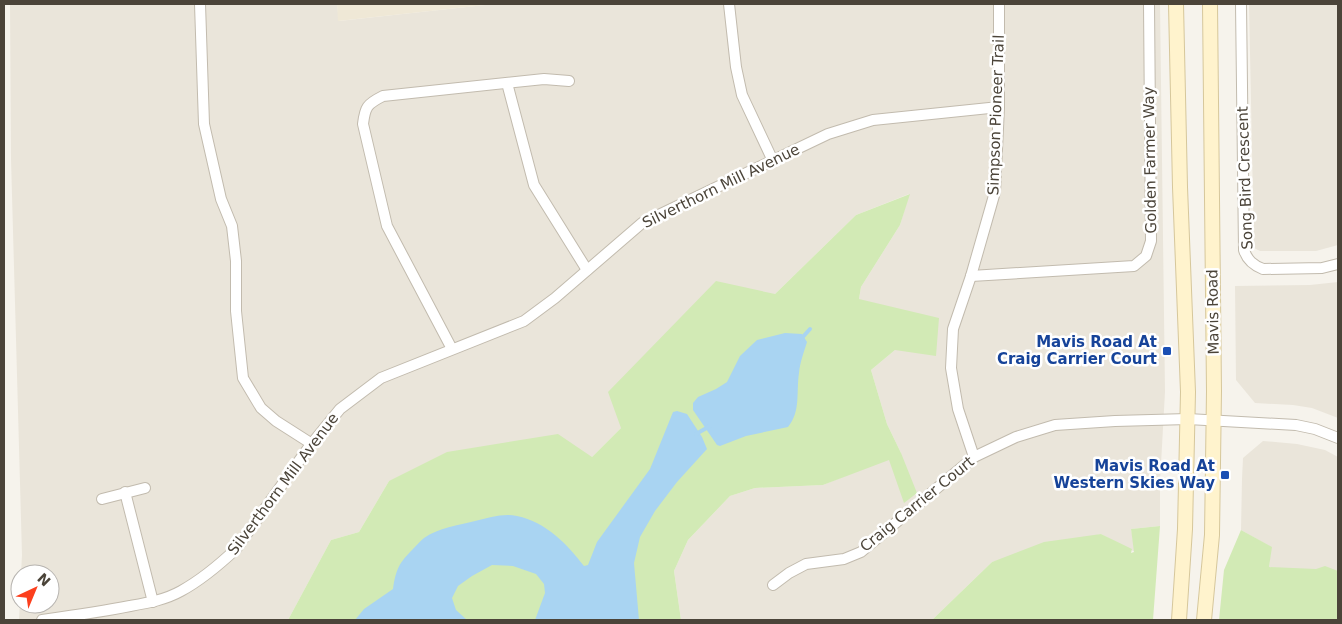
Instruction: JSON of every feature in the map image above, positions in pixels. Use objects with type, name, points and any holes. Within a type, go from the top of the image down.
[{"type":"main road","name":"Mavis Road","points":[[1176,4],[1180,186],[1188,392],[1185,529],[1179,620]]},
{"type":"main road","name":"Mavis Road","points":[[1204,620],[1212,535],[1214,358],[1210,4]]},
{"type":"street","points":[[200,4],[204,124],[221,199],[232,226],[236,261],[236,311],[243,378],[261,408],[276,421],[312,444]]},
{"type":"street","points":[[730,4],[736,67],[742,95],[773,160]]},
{"type":"street","name":"Simpson Pioneer Trail","points":[[974,457],[958,409],[951,368],[953,329],[971,276],[995,192],[999,107],[999,4]]},
{"type":"street","name":"Golden Farmer Way","points":[[971,276],[1134,266],[1146,256],[1151,242],[1149,4]]},
{"type":"street","name":"Song Bird Crescent","points":[[1241,4],[1245,254],[1254,265],[1262,268],[1322,268],[1338,264]]},
{"type":"street","points":[[452,349],[387,226],[363,124],[364,112],[371,102],[383,96],[544,79],[568,81]]},
{"type":"street","points":[[507,83],[534,184],[587,270]]},
{"type":"street","name":"Silverthorn Mill Avenue","points":[[42,620],[101,612],[153,602],[181,591],[211,571],[236,549],[312,444],[340,409],[381,378],[524,321],[556,298],[642,223],[828,134],[873,120],[999,107]]},
{"type":"street","name":"Craig Carrier Court","points":[[773,585],[789,573],[806,564],[844,559],[861,552],[974,457],[1016,437],[1055,425],[1188,419],[1296,425],[1315,429],[1338,438]]},
{"type":"street","points":[[102,499],[145,488]]},
{"type":"street","points":[[125,492],[153,602]]},
{"type":"shaded area","points":[[10,4],[337,4],[339,21],[494,4],[1160,4],[1165,392],[1160,482],[1160,526],[1131,529],[1135,552],[1101,534],[992,562],[932,620],[681,620],[674,571],[688,540],[730,496],[755,488],[823,485],[901,453],[887,424],[871,370],[895,350],[859,299],[861,287],[900,225],[909,194],[856,215],[775,294],[621,428],[592,457],[389,481],[359,532],[331,540],[288,620],[19,620],[19,614],[60,614],[60,564],[22,564],[11,159]]},
{"type":"shaded area","points":[[337,4],[494,4],[338,21]]},
{"type":"shaded area","points":[[1249,4],[1338,4],[1338,245],[1316,251],[1260,251],[1254,248]]},
{"type":"shaded area","points":[[1338,282],[1338,418],[1312,408],[1255,403],[1236,380],[1235,286],[1310,285]]},
{"type":"shaded area","points":[[1263,441],[1297,444],[1325,450],[1338,457],[1338,578],[1269,567],[1271,547],[1241,530],[1243,458]]},
{"type":"green space","points":[[910,194],[900,225],[861,287],[859,299],[939,318],[936,356],[895,350],[871,370],[887,424],[917,493],[904,503],[889,460],[823,485],[755,488],[730,496],[688,540],[674,571],[681,620],[288,620],[331,540],[359,532],[389,481],[447,452],[558,434],[592,457],[621,428],[608,392],[716,281],[775,294],[856,215]]},
{"type":"green space","points":[[1160,526],[1153,620],[932,620],[992,562],[1044,542],[1101,534],[1132,549],[1131,553],[1134,552],[1131,529]]},
{"type":"green space","points":[[1241,530],[1272,547],[1269,567],[1316,569],[1325,566],[1338,571],[1338,620],[1219,620],[1224,570]]},
{"type":"water","points":[[785,333],[802,334],[807,342],[800,365],[797,402],[792,421],[788,427],[746,436],[720,446],[717,445],[693,410],[693,403],[698,397],[727,382],[740,356],[757,340]]},
{"type":"water","points":[[677,411],[687,414],[702,437],[707,449],[677,482],[655,511],[640,537],[634,563],[639,620],[535,620],[545,593],[544,584],[536,574],[513,566],[492,565],[458,586],[452,598],[456,610],[467,620],[355,620],[364,609],[393,589],[395,576],[401,563],[421,540],[442,529],[491,517],[512,515],[537,523],[563,542],[584,566],[588,565],[597,542],[650,469],[673,412]]},
{"type":"waterway","points":[[801,339],[810,329]]},
{"type":"waterway","points":[[696,434],[710,426]]},
{"type":"place","name":"Mavis Road At Craig Carrier Court","points":[[1167,351]]},
{"type":"place","name":"Mavis Road At Western Skies Way","points":[[1225,475]]}]
